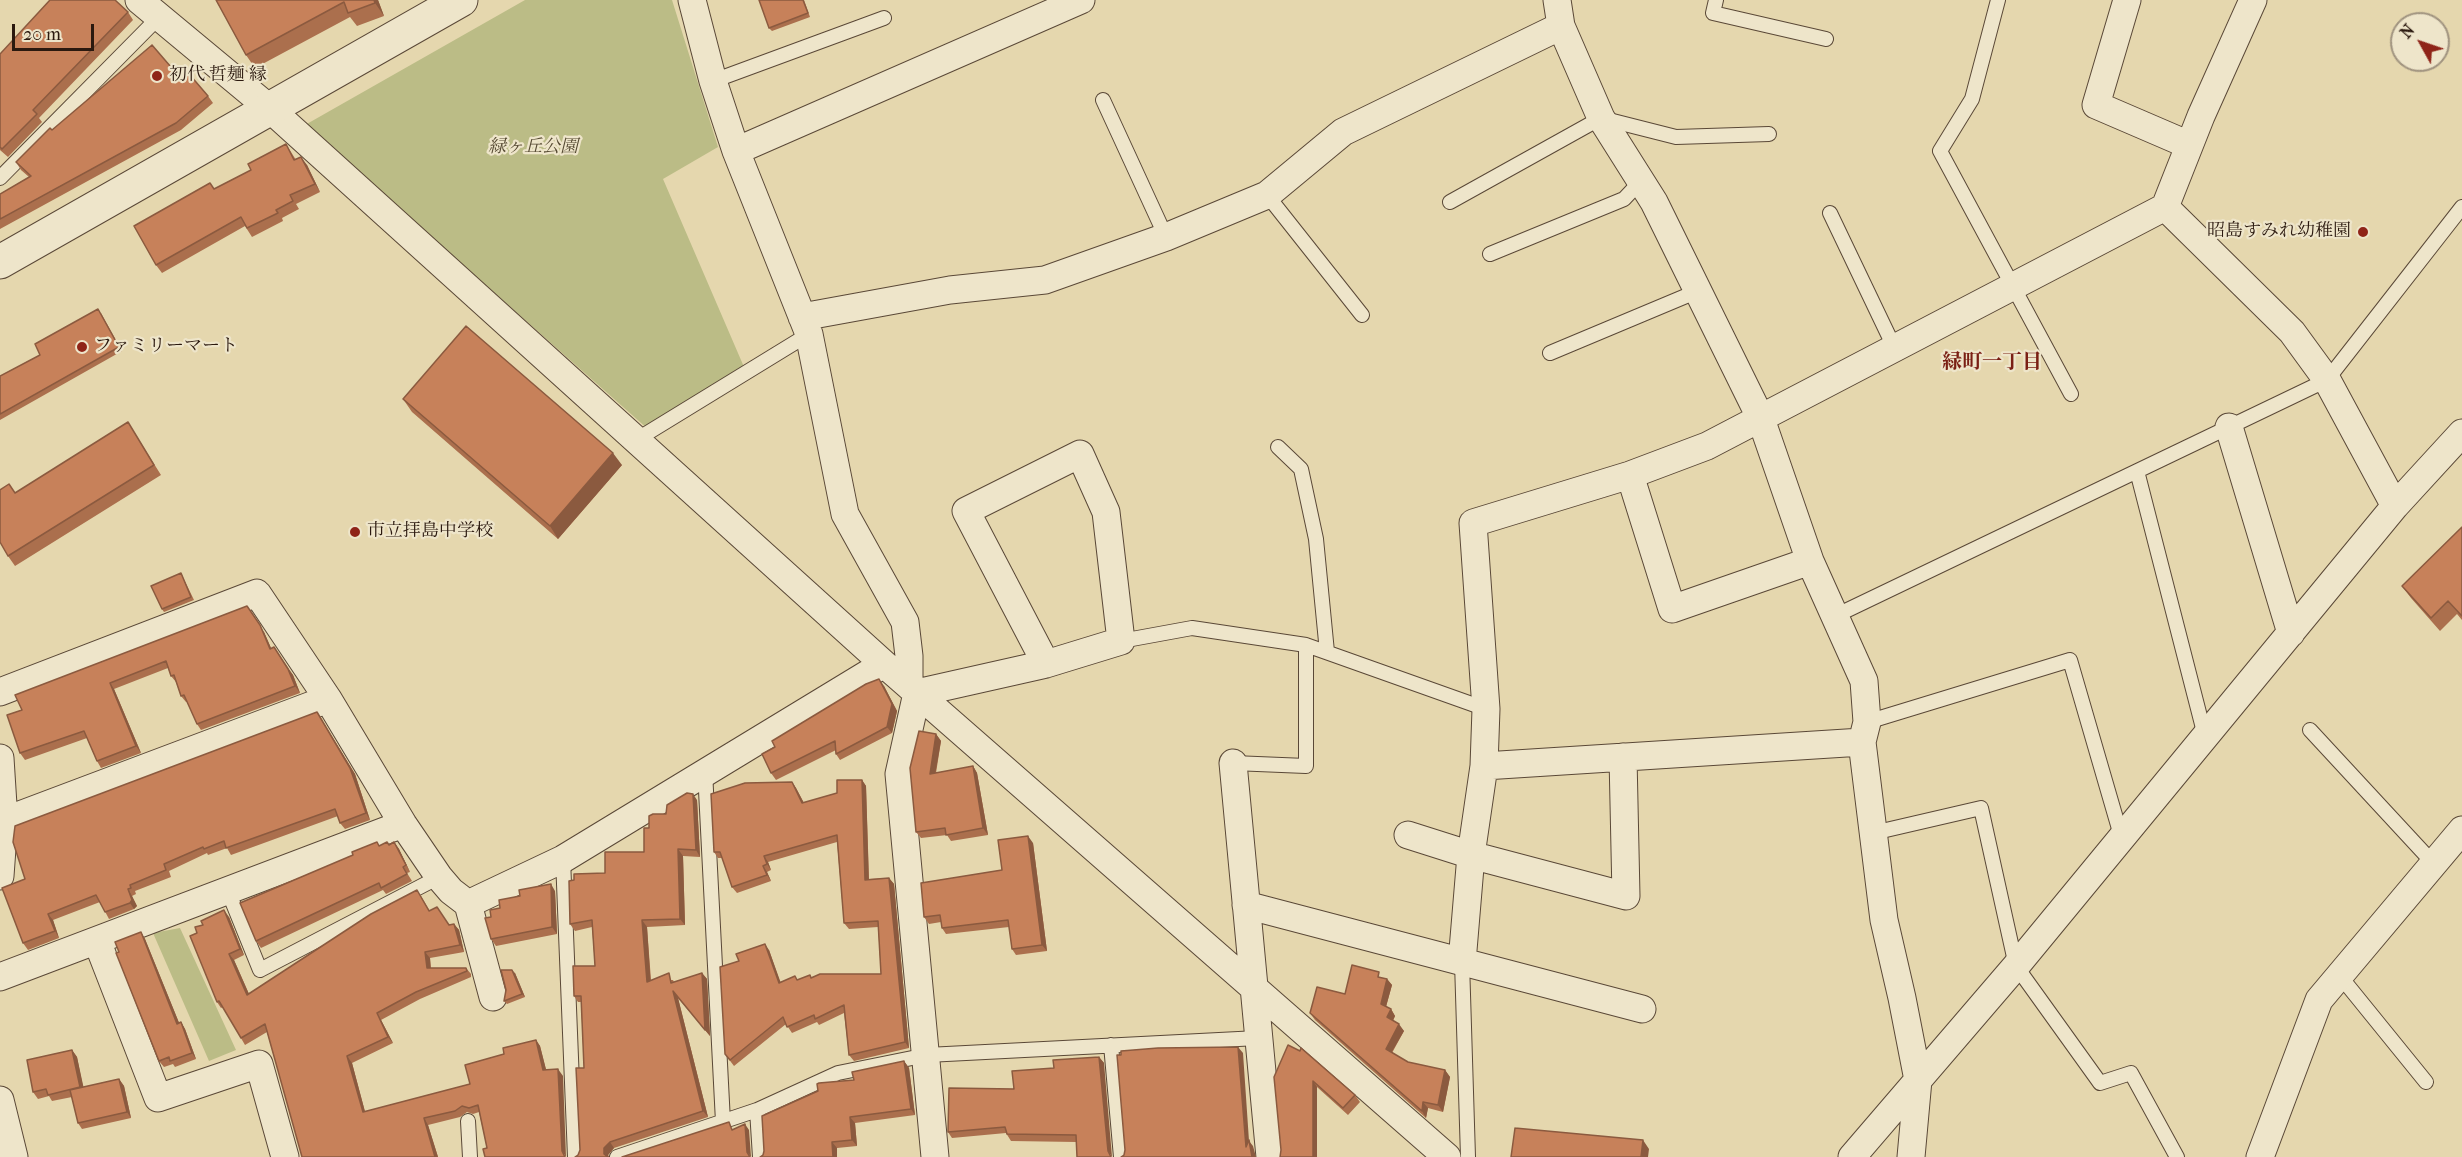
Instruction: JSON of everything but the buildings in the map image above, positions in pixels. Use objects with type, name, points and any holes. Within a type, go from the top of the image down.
[{"type":"street","points":[[0,262],[461,0]]},
{"type":"street","points":[[692,0],[713,81],[736,151],[806,326],[845,514],[905,622],[913,689],[899,774],[935,1157]]},
{"type":"street","points":[[736,151],[1081,0]]},
{"type":"street","points":[[2127,0],[2096,105],[2189,145]]},
{"type":"street","points":[[1462,962],[1472,855],[1484,766],[1486,709],[1473,523],[1630,475],[1707,446],[2165,207],[2189,145],[2253,0]]},
{"type":"street","points":[[156,6],[884,664],[1447,1157]]},
{"type":"street","points":[[806,326],[950,290],[1046,280],[1167,237],[1267,195],[1343,132],[1559,13],[1601,118],[1654,202],[1761,419],[1810,561],[1864,681],[1864,732],[1884,920],[1918,1080],[1911,1157]]},
{"type":"street","points":[[2165,207],[2292,332],[2327,380],[2395,506]]},
{"type":"street","points":[[2229,426],[2290,633]]},
{"type":"street","points":[[1852,1157],[2016,966],[2395,506],[2462,433]]},
{"type":"street","points":[[913,689],[1046,664],[1121,641],[1106,512],[1080,454],[966,511],[1046,664]]},
{"type":"street","points":[[1630,475],[1672,609],[1810,561]]},
{"type":"street","points":[[0,692],[257,593],[328,699],[403,824],[439,877],[451,891],[468,904],[493,997]]},
{"type":"street","points":[[468,904],[563,859],[884,664]]},
{"type":"street","points":[[4,821],[328,699]]},
{"type":"street","points":[[1484,766],[1623,757],[1864,732]]},
{"type":"street","points":[[1408,835],[1472,855],[1626,896],[1623,757]]},
{"type":"street","points":[[0,758],[4,821],[0,876]]},
{"type":"street","points":[[1233,763],[1270,1157]]},
{"type":"street","points":[[0,977],[403,824]]},
{"type":"street","points":[[2260,1157],[2319,1000],[2435,865],[2462,830]]},
{"type":"street","points":[[1246,905],[1642,1009]]},
{"type":"street","points":[[96,941],[158,1098],[259,1064],[285,1157]]},
{"type":"street","points":[[0,1100],[8,1145]]},
{"type":"lane","points":[[1716,0],[1713,13],[1826,39]]},
{"type":"lane","points":[[1998,0],[1972,99],[1940,151],[2071,394]]},
{"type":"lane","points":[[0,178],[156,6]]},
{"type":"lane","points":[[713,81],[884,18]]},
{"type":"lane","points":[[1102,100],[1167,237]]},
{"type":"lane","points":[[1450,202],[1601,118],[1676,137],[1769,134]]},
{"type":"lane","points":[[1490,254],[1624,199],[1640,182]]},
{"type":"lane","points":[[1267,195],[1362,315]]},
{"type":"lane","points":[[1836,615],[2327,380],[2462,207]]},
{"type":"lane","points":[[1830,213],[1894,349]]},
{"type":"lane","points":[[1550,353],[1698,291]]},
{"type":"lane","points":[[636,440],[806,326]]},
{"type":"lane","points":[[1278,447],[1301,469],[1316,539],[1327,652]]},
{"type":"lane","points":[[2137,471],[2205,737]]},
{"type":"lane","points":[[1121,641],[1192,628],[1306,645],[1486,709]]},
{"type":"lane","points":[[1233,763],[1306,766],[1306,645]]},
{"type":"lane","points":[[1864,732],[2070,660],[2121,839]]},
{"type":"lane","points":[[2310,730],[2435,865]]},
{"type":"lane","points":[[705,771],[723,1122]]},
{"type":"lane","points":[[1873,833],[1981,808],[2016,966],[2100,1083],[2132,1073],[2177,1157]]},
{"type":"lane","points":[[563,859],[575,1157]]},
{"type":"lane","points":[[228,891],[260,970],[439,877]]},
{"type":"lane","points":[[1462,962],[1468,1157]]},
{"type":"lane","points":[[2340,976],[2426,1082]]},
{"type":"lane","points":[[617,1157],[757,1110],[838,1073],[927,1055],[1258,1038]]},
{"type":"lane","points":[[1111,1045],[1121,1157]]},
{"type":"lane","points":[[757,1110],[760,1157]]},
{"type":"lane","points":[[468,1121],[470,1157]]},
{"type":"green space","name":"緑ヶ丘公園","points":[[525,0],[672,0],[718,147],[663,179],[744,367],[649,430],[305,125]]},
{"type":"green space","points":[[180,928],[236,1050],[209,1061],[153,933]]},
{"type":"place","name":"初代 哲麺 縁","points":[[157,76]]},
{"type":"place","name":"昭島すみれ幼稚園","points":[[2363,232]]},
{"type":"place","name":"ファミリーマート","points":[[82,347]]},
{"type":"place","name":"市立拝島中学校","points":[[355,532]]},
{"type":"district","name":"緑町一丁目","points":[[1992,363]]}]
